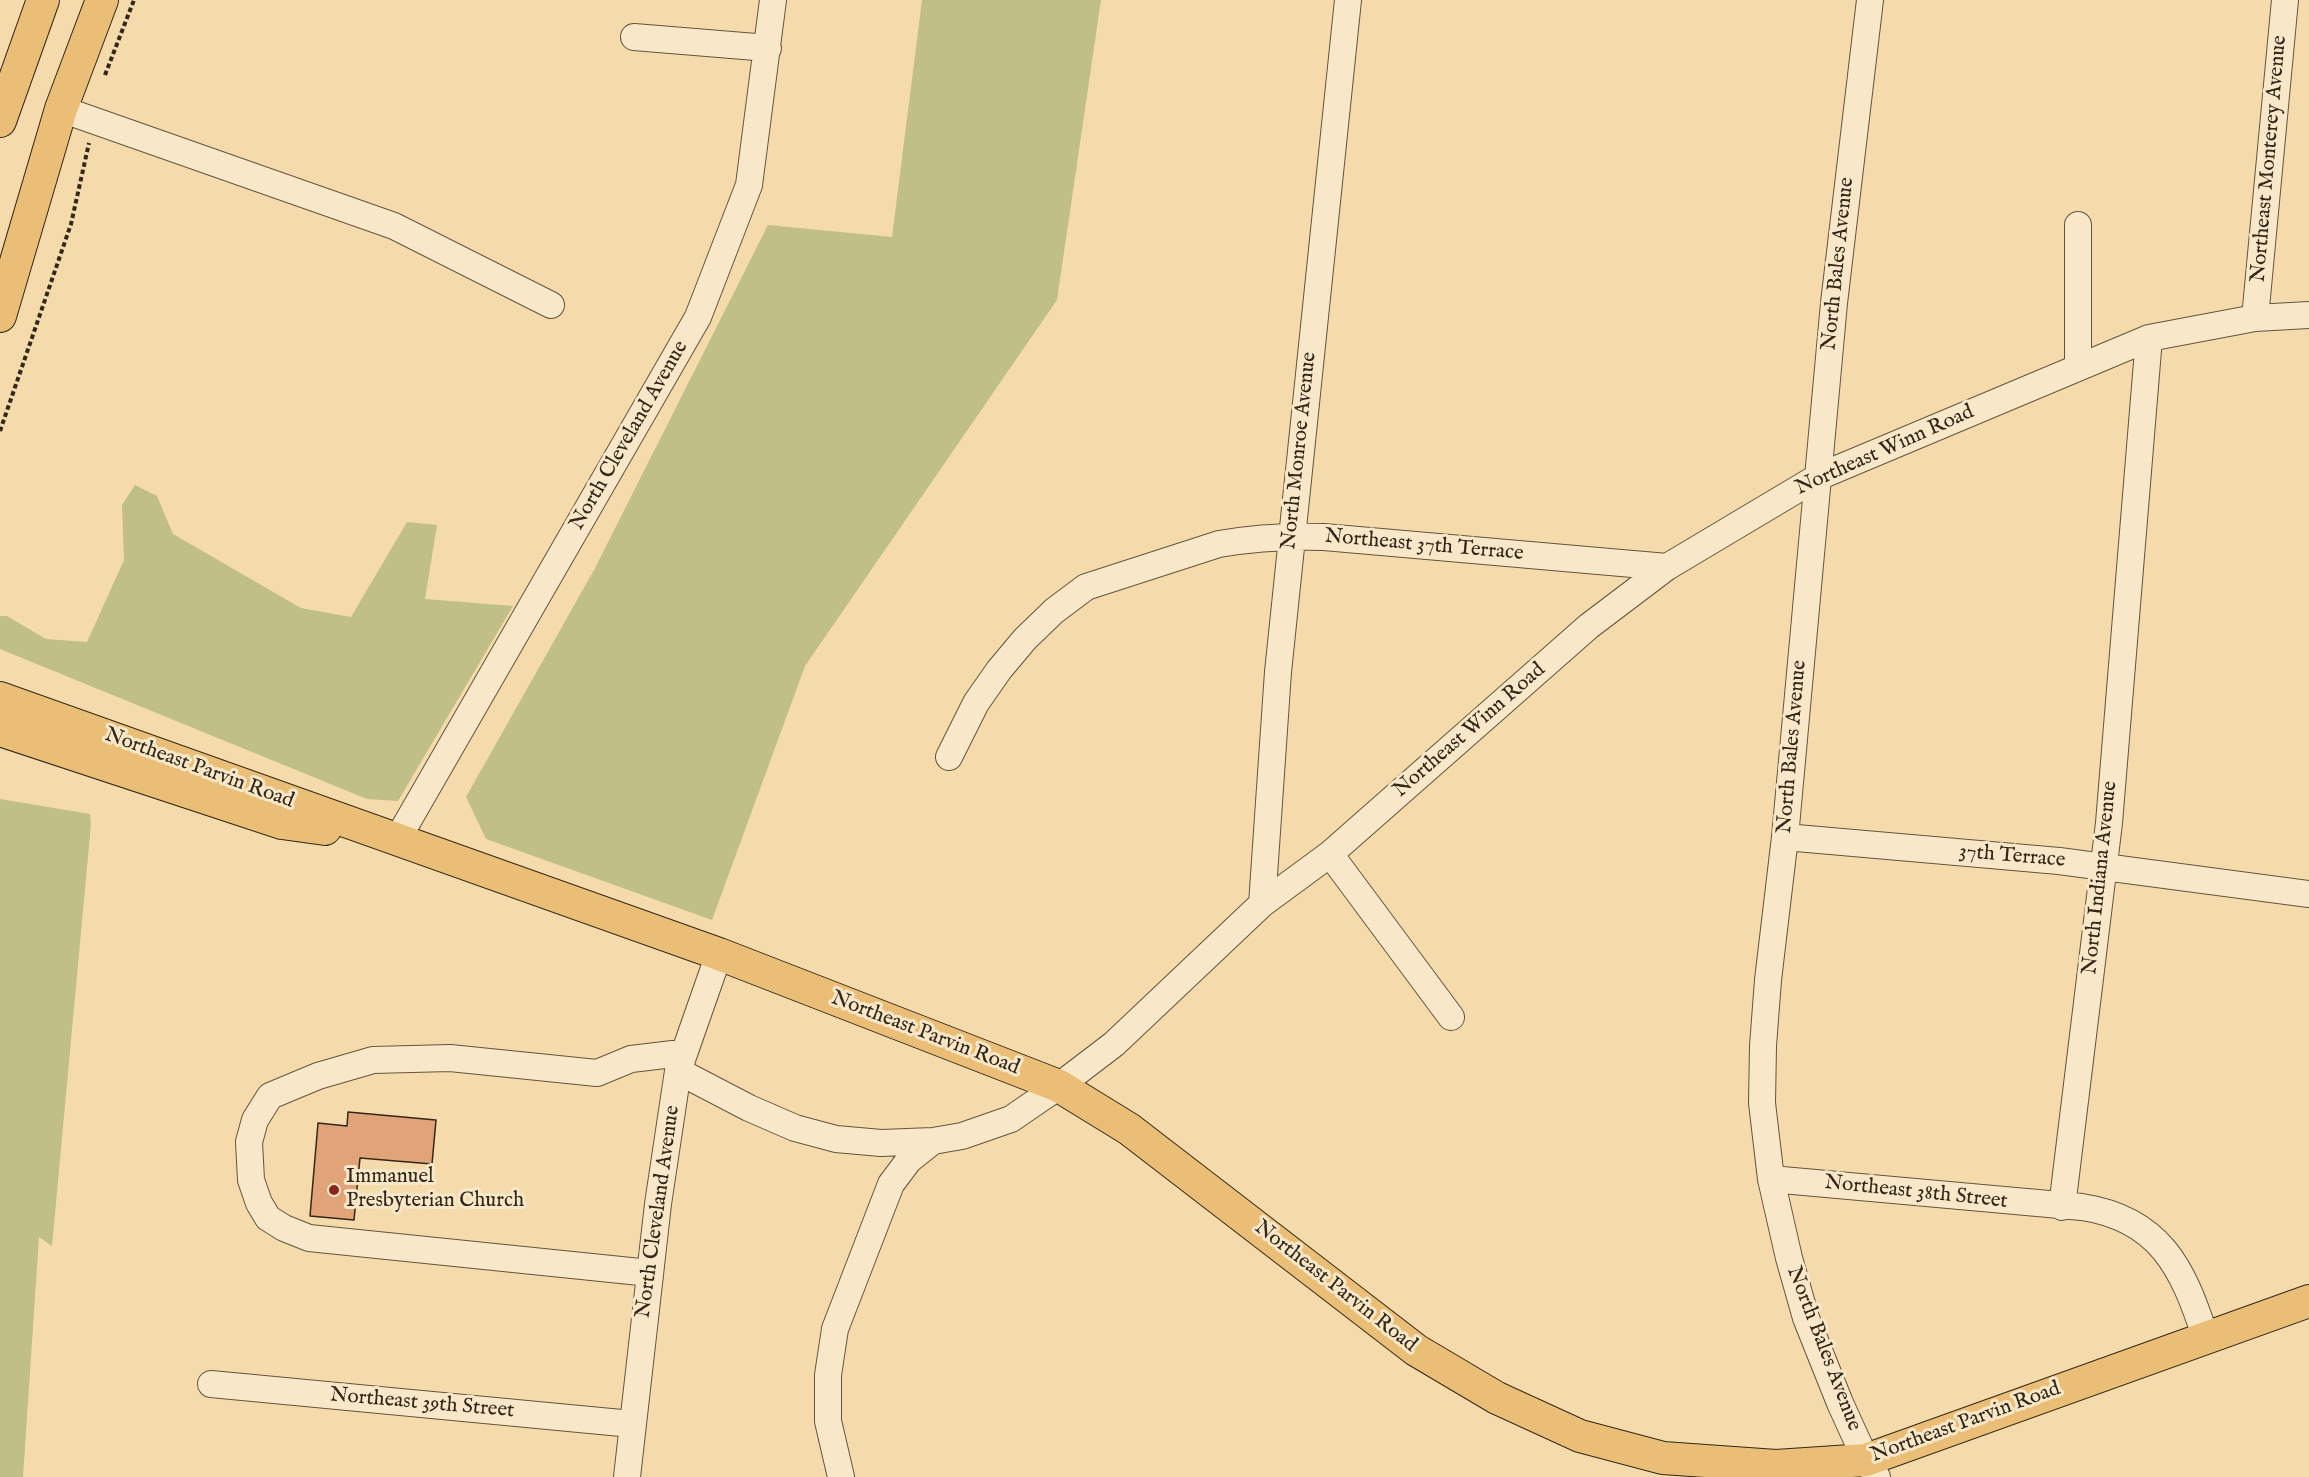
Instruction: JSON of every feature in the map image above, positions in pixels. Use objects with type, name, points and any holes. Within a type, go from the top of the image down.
[{"type":"main road","points":[[0,122],[43,0]]},
{"type":"main road","points":[[0,316],[61,109],[102,0]]},
{"type":"main road","name":"Northeast Parvin Road","points":[[0,698],[719,954],[1059,1086],[1129,1129],[1416,1350],[1497,1398],[1580,1436],[1663,1458],[1776,1466],[1871,1468],[2205,1336],[2309,1301]]},
{"type":"main road","name":"Northeast Parvin Road","points":[[0,730],[282,823],[397,840]]},
{"type":"street","name":"North Cleveland Avenue","points":[[397,840],[698,317],[749,185],[773,0]]},
{"type":"street","name":"North Monroe Avenue","points":[[1262,904],[1278,672],[1348,0]]},
{"type":"street","name":"North Bales Avenue","points":[[1870,0],[1835,291],[1785,837],[1768,980],[1762,1103],[1771,1179],[1789,1258],[1806,1318],[1840,1403],[1871,1468]]},
{"type":"street","name":"Northeast Monterey Avenue","points":[[2255,318],[2285,0]]},
{"type":"street","points":[[634,37],[768,48]]},
{"type":"street","points":[[61,109],[394,226],[551,305]]},
{"type":"street","points":[[2078,225],[2078,368]]},
{"type":"street","name":"Northeast Winn Road","points":[[650,1273],[309,1238],[284,1228],[268,1218],[259,1203],[251,1180],[249,1142],[255,1120],[270,1096],[318,1076],[373,1060],[450,1058],[597,1073],[631,1059],[673,1054],[680,1065],[749,1108],[795,1128],[848,1140],[881,1143],[933,1141],[962,1136],[1011,1119],[1114,1044],[1262,904],[1330,854],[1589,626],[1667,567],[1818,477],[2149,338],[2255,318],[2309,315]]},
{"type":"street","name":"North Indiana Avenue","points":[[2062,1207],[2109,823],[2149,338]]},
{"type":"street","name":"Northeast 37th Terrace","points":[[949,758],[976,703],[999,670],[1025,639],[1054,611],[1086,587],[1219,544],[1292,536],[1667,567]]},
{"type":"street","name":"37th Terrace","points":[[1785,837],[2059,861],[2309,894]]},
{"type":"street","points":[[1330,854],[1451,1017]]},
{"type":"street","name":"North Cleveland Avenue","points":[[627,1477],[650,1273],[680,1065],[719,954]]},
{"type":"street","points":[[841,1477],[828,1421],[828,1375],[835,1329],[891,1184],[909,1160],[933,1141]]},
{"type":"street","name":"Northeast 38th Street","points":[[1771,1179],[2062,1207]]},
{"type":"street","points":[[2062,1207],[2082,1207],[2113,1214],[2141,1228],[2154,1238],[2179,1272],[2192,1296],[2205,1336]]},
{"type":"street","name":"Northeast 39th Street","points":[[211,1384],[632,1424]]},
{"type":"path","points":[[104,77],[134,0]]},
{"type":"path","points":[[0,431],[71,224],[93,120]]},
{"type":"green space","points":[[922,0],[1101,0],[1057,300],[805,666],[712,920],[486,839],[466,797],[594,570],[768,225],[892,237]]},
{"type":"green space","points":[[135,485],[157,496],[173,534],[301,608],[351,617],[407,522],[437,525],[425,599],[513,606],[398,801],[367,799],[0,649],[0,616],[7,616],[46,639],[87,642],[124,560],[122,505]]},
{"type":"green space","points":[[0,799],[90,814],[91,824],[52,1246],[39,1237],[23,1477],[0,1477]]},
{"type":"building","name":"Immanuel Presbyterian Church","points":[[348,1112],[436,1120],[432,1164],[360,1158],[354,1220],[310,1216],[318,1123],[347,1126]]},
{"type":"place","name":"Immanuel Presbyterian Church","points":[[334,1190]]}]
